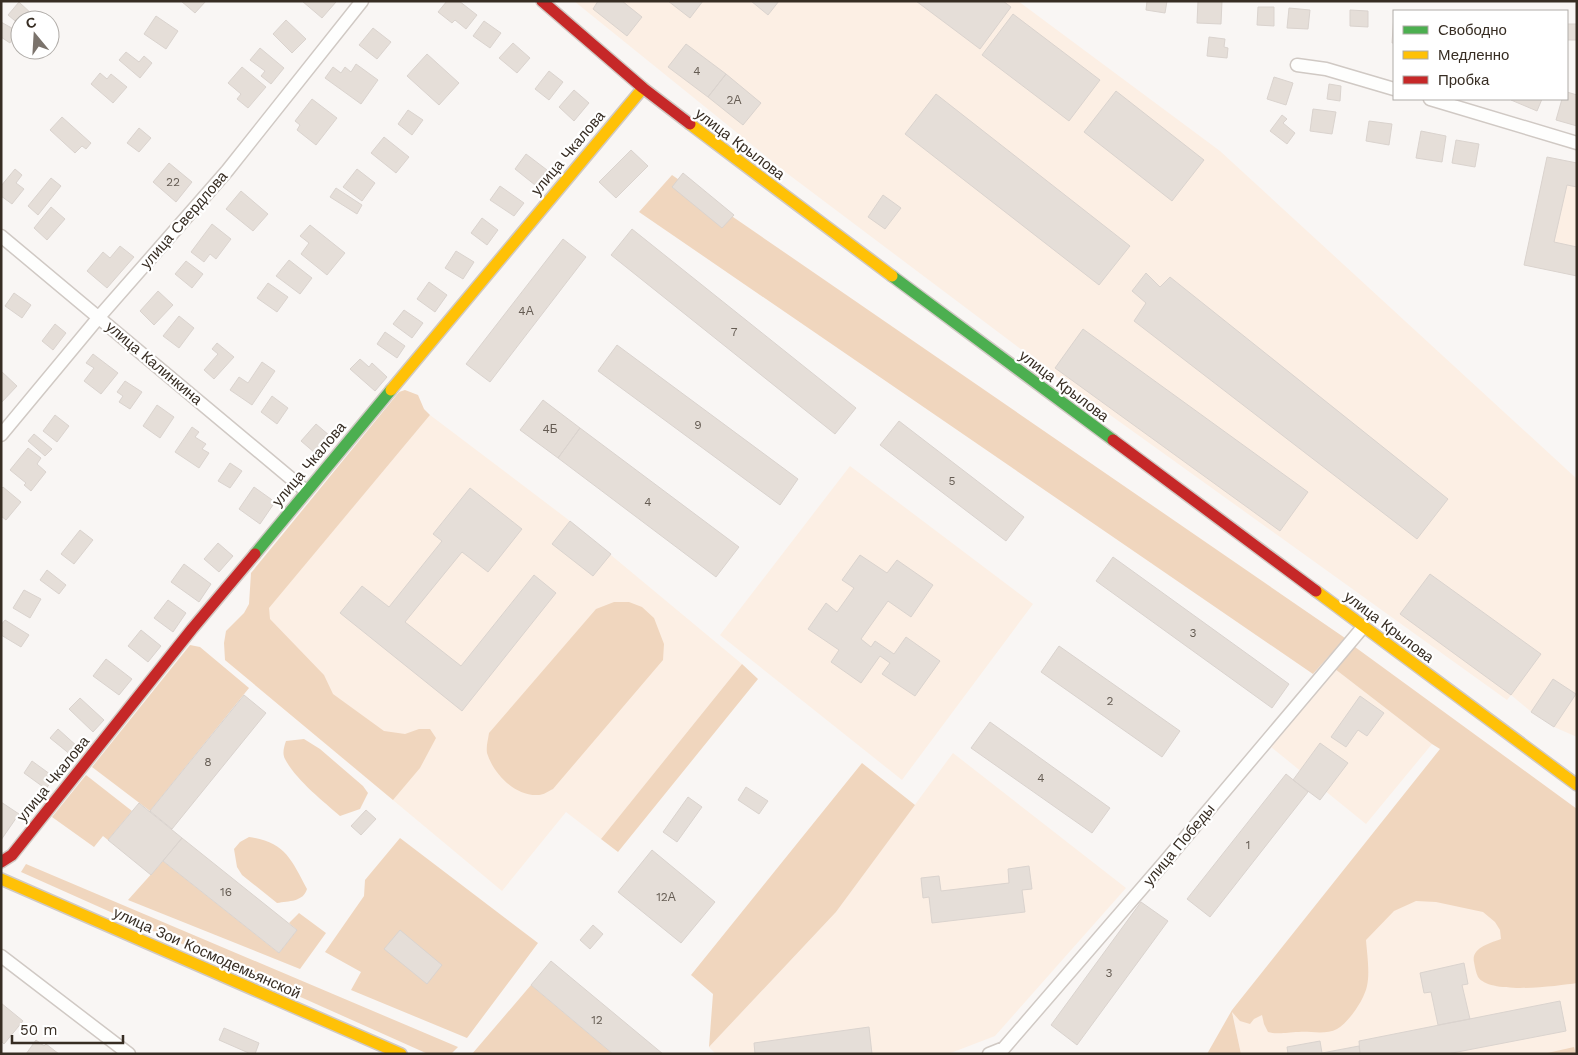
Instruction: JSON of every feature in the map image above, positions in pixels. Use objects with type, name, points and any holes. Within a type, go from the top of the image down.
[{"type":"street","name":"улица Свердлова","points":[[1,435],[99,317],[227,171],[362,1]]},
{"type":"street","name":"улица Крылова","points":[[542,1],[643,88],[792,202],[1577,785]]},
{"type":"street","points":[[1297,65],[1326,69],[1393,89]]},
{"type":"street","name":"улица Чкалова","points":[[1,862],[12,855],[192,629],[643,88]]},
{"type":"street","points":[[1433,100],[1577,143]]},
{"type":"street","name":"улица Калинкина","points":[[1,236],[306,491]]},
{"type":"street","name":"улица Победы","points":[[989,1054],[1004,1048],[1363,627]]},
{"type":"street","name":"улица Зои Космодемьянской","points":[[1,878],[401,1054]]},
{"type":"street","points":[[1,956],[129,1054]]},
{"type":"shaded area","points":[[574,1],[1018,1],[1220,151],[1577,479],[1577,737],[1554,727],[1511,695],[1507,700],[1067,384],[788,174]]},
{"type":"shaded area","points":[[1547,157],[1577,163],[1577,276],[1524,265]]},
{"type":"shaded area","points":[[672,175],[1345,638],[1313,674],[639,212]]},
{"type":"shaded area","points":[[405,390],[418,395],[424,409],[430,415],[269,608],[270,619],[324,675],[333,694],[384,731],[405,734],[419,729],[430,729],[436,738],[420,768],[393,800],[225,660],[224,643],[226,631],[244,613],[249,604],[251,573],[399,392]]},
{"type":"shaded area","points":[[430,415],[570,521],[742,664],[601,839],[566,812],[502,891],[225,660]]},
{"type":"shaded area","points":[[850,466],[1033,604],[902,780],[720,635]]},
{"type":"shaded area","points":[[614,602],[629,602],[642,607],[654,618],[664,644],[663,660],[553,789],[544,794],[530,795],[514,788],[500,776],[490,761],[487,753],[489,733],[596,609]]},
{"type":"shaded area","points":[[190,645],[200,647],[249,688],[150,811],[92,767]]},
{"type":"shaded area","points":[[1355,647],[1577,809],[1577,983],[1509,988],[1485,983],[1477,975],[1474,957],[1475,953],[1482,947],[1501,939],[1500,930],[1495,922],[1483,912],[1436,902],[1416,901],[1394,911],[1366,940],[1367,986],[1359,1004],[1342,1026],[1328,1032],[1273,1033],[1268,1032],[1262,1015],[1254,1019],[1250,1024],[1240,1021],[1232,1012],[1241,1054],[1207,1054],[1232,1010],[1440,749],[1335,669]]},
{"type":"shaded area","points":[[742,664],[758,679],[618,852],[601,839]]},
{"type":"shaded area","points":[[1335,669],[1432,744],[1366,824],[1271,747]]},
{"type":"shaded area","points":[[304,739],[320,749],[363,786],[368,793],[360,809],[340,816],[296,775],[285,759],[284,748],[286,741]]},
{"type":"shaded area","points":[[1441,749],[1577,851],[1577,1054],[1241,1054],[1232,1011]]},
{"type":"shaded area","points":[[953,753],[1126,888],[995,1036],[948,1054],[716,1054],[709,1047],[836,912]]},
{"type":"shaded area","points":[[862,763],[915,805],[836,912],[709,1047],[713,994],[691,975]]},
{"type":"shaded area","points":[[86,775],[132,811],[108,840],[103,836],[94,847],[52,817]]},
{"type":"shaded area","points":[[249,837],[271,843],[286,854],[307,889],[299,899],[277,903],[242,875],[237,867],[234,849],[240,842]]},
{"type":"shaded area","points":[[400,838],[538,943],[467,1038],[351,990],[361,972],[325,952],[364,896],[365,880]]},
{"type":"shaded area","points":[[163,861],[279,953],[297,930],[289,923],[299,913],[326,933],[300,969],[128,900]]},
{"type":"shaded area","points":[[26,864],[458,1047],[451,1054],[428,1054],[21,872]]},
{"type":"shaded area","points":[[531,985],[613,1054],[472,1054]]},
{"type":"shaded area","points":[[1574,1047],[1576,1054],[1543,1054]]},
{"type":"building","points":[[181,1],[206,1],[195,13]]},
{"type":"building","points":[[302,1],[335,1],[336,2],[322,18]]},
{"type":"building","points":[[447,1],[459,1],[477,15],[466,29],[455,20],[452,23],[438,12]]},
{"type":"building","points":[[598,1],[622,1],[642,17],[627,36],[593,9]]},
{"type":"building","points":[[668,1],[703,1],[690,18]]},
{"type":"building","points":[[751,1],[779,1],[768,15]]},
{"type":"building","points":[[916,1],[1003,1],[1011,7],[980,49]]},
{"type":"building","points":[[1147,1],[1167,1],[1165,13],[1146,10]]},
{"type":"building","points":[[1198,1],[1222,1],[1221,24],[1197,23]]},
{"type":"building","points":[[19,2],[28,10],[12,10]]},
{"type":"building","points":[[1258,7],[1274,7],[1274,26],[1257,25]]},
{"type":"building","points":[[1289,8],[1310,10],[1308,29],[1287,28]]},
{"type":"building","points":[[1350,10],[1368,11],[1368,27],[1350,26]]},
{"type":"building","points":[[1013,14],[1100,80],[1069,121],[982,55]]},
{"type":"building","points":[[156,16],[178,31],[166,49],[144,34]]},
{"type":"building","points":[[286,20],[306,39],[292,53],[273,34]]},
{"type":"building","points":[[484,21],[501,33],[490,48],[473,36]]},
{"type":"building","points":[[1,22],[10,27],[10,43],[1,37]]},
{"type":"building","points":[[1568,24],[1577,24],[1577,40],[1568,40]]},
{"type":"building","points":[[373,28],[391,42],[377,59],[359,45]]},
{"type":"building","points":[[1209,37],[1225,39],[1224,47],[1228,48],[1227,58],[1207,56]]},
{"type":"building","points":[[513,43],[530,58],[517,73],[499,58]]},
{"type":"building","points":[[686,44],[726,74],[708,97],[668,67]]},
{"type":"building","points":[[260,48],[284,68],[271,84],[261,76],[265,71],[250,60]]},
{"type":"building","points":[[126,52],[139,62],[144,56],[152,63],[140,78],[119,60]]},
{"type":"building","points":[[427,54],[459,83],[439,105],[407,76]]},
{"type":"building","points":[[356,64],[378,80],[361,104],[325,78],[333,67],[341,73],[345,67],[351,72]]},
{"type":"building","points":[[242,67],[266,87],[248,108],[237,99],[241,94],[228,83]]},
{"type":"building","points":[[549,71],[563,82],[549,100],[535,89]]},
{"type":"building","points":[[100,73],[107,79],[111,74],[127,87],[113,103],[91,84]]},
{"type":"building","points":[[726,74],[761,103],[743,125],[708,97]]},
{"type":"building","points":[[1274,77],[1293,83],[1286,105],[1267,99]]},
{"type":"building","points":[[1329,84],[1341,86],[1340,101],[1327,99]]},
{"type":"building","points":[[574,90],[589,103],[574,121],[559,107]]},
{"type":"building","points":[[1116,91],[1204,160],[1172,201],[1084,132]]},
{"type":"building","points":[[1568,92],[1577,95],[1577,126],[1556,120],[1562,100],[1568,100]]},
{"type":"building","points":[[936,94],[1130,246],[1099,285],[905,134]]},
{"type":"building","points":[[312,99],[337,118],[316,145],[297,130],[300,125],[295,121]]},
{"type":"building","points":[[1511,100],[1542,100],[1537,111]]},
{"type":"building","points":[[1313,109],[1336,112],[1332,134],[1310,131]]},
{"type":"building","points":[[408,110],[423,120],[412,135],[398,124]]},
{"type":"building","points":[[1282,115],[1287,119],[1283,123],[1295,133],[1287,144],[1270,131]]},
{"type":"building","points":[[62,117],[91,143],[86,149],[82,146],[75,153],[50,130]]},
{"type":"building","points":[[1369,121],[1392,124],[1389,145],[1366,141]]},
{"type":"building","points":[[139,128],[151,138],[139,152],[127,143]]},
{"type":"building","points":[[1421,131],[1446,136],[1442,162],[1416,158]]},
{"type":"building","points":[[384,137],[409,157],[396,173],[371,153]]},
{"type":"building","points":[[1456,140],[1479,144],[1475,167],[1452,163]]},
{"type":"building","points":[[631,150],[648,166],[616,198],[599,182]]},
{"type":"building","points":[[526,154],[547,170],[535,185],[515,169]]},
{"type":"building","points":[[1547,157],[1577,163],[1577,187],[1567,185],[1554,242],[1577,247],[1577,276],[1524,265]]},
{"type":"building","points":[[169,163],[192,182],[176,202],[153,182]]},
{"type":"building","points":[[15,169],[22,175],[16,183],[24,189],[12,204],[1,196],[1,186]]},
{"type":"building","points":[[357,169],[375,183],[362,201],[343,187]]},
{"type":"building","points":[[683,173],[734,215],[722,228],[672,187]]},
{"type":"building","points":[[51,178],[61,186],[38,215],[28,206]]},
{"type":"building","points":[[500,186],[524,203],[514,216],[490,200]]},
{"type":"building","points":[[336,188],[362,205],[357,214],[330,197]]},
{"type":"building","points":[[241,191],[268,214],[253,231],[226,209]]},
{"type":"building","points":[[883,195],[901,208],[885,229],[868,217]]},
{"type":"building","points":[[51,207],[65,219],[47,240],[34,228]]},
{"type":"building","points":[[482,218],[498,230],[487,245],[471,233]]},
{"type":"building","points":[[212,224],[231,239],[216,259],[210,254],[204,262],[191,252]]},
{"type":"building","points":[[310,225],[345,253],[327,275],[301,254],[309,243],[300,236]]},
{"type":"building","points":[[632,229],[856,408],[835,434],[611,255]]},
{"type":"building","points":[[563,239],[586,257],[490,382],[466,364]]},
{"type":"building","points":[[120,246],[134,257],[107,288],[87,271],[103,252],[110,258]]},
{"type":"building","points":[[456,251],[474,262],[463,279],[445,268]]},
{"type":"building","points":[[289,260],[312,278],[300,294],[276,276]]},
{"type":"building","points":[[186,261],[203,274],[192,288],[175,274]]},
{"type":"building","points":[[1146,273],[1160,287],[1170,277],[1448,499],[1417,539],[1134,321],[1146,303],[1132,291]]},
{"type":"building","points":[[429,282],[447,295],[435,312],[417,299]]},
{"type":"building","points":[[268,283],[288,297],[277,312],[257,298]]},
{"type":"building","points":[[158,291],[173,305],[154,325],[140,311]]},
{"type":"building","points":[[14,293],[31,305],[22,318],[5,306]]},
{"type":"building","points":[[404,310],[423,323],[412,338],[393,324]]},
{"type":"building","points":[[179,316],[194,328],[179,348],[163,336]]},
{"type":"building","points":[[55,324],[66,333],[53,350],[42,341]]},
{"type":"building","points":[[1083,329],[1308,492],[1280,531],[1055,368]]},
{"type":"building","points":[[385,332],[405,346],[397,358],[377,344]]},
{"type":"building","points":[[217,343],[234,357],[214,379],[204,370],[218,354],[212,349]]},
{"type":"building","points":[[617,345],[798,479],[780,505],[598,371]]},
{"type":"building","points":[[93,354],[118,373],[101,394],[84,381],[94,368],[86,363]]},
{"type":"building","points":[[360,359],[369,367],[372,363],[387,377],[375,391],[350,369]]},
{"type":"building","points":[[262,362],[275,371],[252,405],[230,390],[239,377],[248,383]]},
{"type":"building","points":[[1,371],[17,386],[1,403]]},
{"type":"building","points":[[125,381],[142,392],[130,409],[119,402],[123,396],[117,392]]},
{"type":"building","points":[[272,396],[288,408],[277,424],[261,412]]},
{"type":"building","points":[[543,400],[580,428],[558,458],[520,430]]},
{"type":"building","points":[[157,405],[174,417],[160,438],[143,426]]},
{"type":"building","points":[[55,415],[69,426],[57,442],[43,431]]},
{"type":"building","points":[[899,421],[1024,517],[1006,541],[880,445]]},
{"type":"building","points":[[316,424],[330,436],[315,453],[301,441]]},
{"type":"building","points":[[192,427],[199,432],[195,437],[206,444],[202,449],[209,453],[199,468],[175,452]]},
{"type":"building","points":[[580,428],[739,547],[716,577],[558,458]]},
{"type":"building","points":[[34,434],[52,449],[45,456],[28,441]]},
{"type":"building","points":[[28,448],[41,458],[37,464],[46,472],[31,491],[24,485],[26,483],[10,470]]},
{"type":"building","points":[[230,463],[242,471],[230,488],[218,481]]},
{"type":"building","points":[[3,487],[21,502],[6,520],[1,516],[1,489]]},
{"type":"building","points":[[254,487],[275,502],[260,524],[239,509]]},
{"type":"building","points":[[470,488],[522,529],[488,572],[462,552],[405,622],[461,666],[534,575],[556,593],[462,711],[340,613],[362,586],[389,607],[442,541],[433,534]]},
{"type":"building","points":[[570,521],[611,554],[593,576],[552,544]]},
{"type":"building","points":[[80,530],[93,540],[74,564],[61,554]]},
{"type":"building","points":[[218,543],[233,556],[219,572],[204,559]]},
{"type":"building","points":[[860,555],[887,573],[897,560],[933,585],[911,617],[888,601],[861,639],[871,647],[875,641],[894,654],[906,637],[940,661],[915,696],[882,674],[890,663],[880,656],[861,683],[831,662],[839,650],[808,629],[826,603],[837,612],[854,588],[842,580]]},
{"type":"building","points":[[1113,557],[1289,684],[1272,708],[1096,581]]},
{"type":"building","points":[[184,564],[211,584],[199,602],[171,582]]},
{"type":"building","points":[[47,570],[66,585],[59,594],[40,580]]},
{"type":"building","points":[[1430,574],[1541,654],[1511,695],[1400,614]]},
{"type":"building","points":[[24,590],[41,599],[30,618],[13,608]]},
{"type":"building","points":[[168,600],[186,613],[173,632],[154,618]]},
{"type":"building","points":[[5,620],[29,635],[21,647],[1,635],[1,625]]},
{"type":"building","points":[[141,630],[161,646],[148,662],[128,646]]},
{"type":"building","points":[[1059,646],[1180,731],[1162,757],[1041,672]]},
{"type":"building","points":[[106,659],[132,679],[119,695],[93,676]]},
{"type":"building","points":[[1553,679],[1576,694],[1554,727],[1531,712]]},
{"type":"building","points":[[244,695],[266,713],[172,829],[150,811]]},
{"type":"building","points":[[1360,696],[1384,713],[1367,736],[1358,730],[1346,747],[1331,737]]},
{"type":"building","points":[[80,698],[104,720],[93,732],[69,709]]},
{"type":"building","points":[[990,722],[1110,808],[1092,833],[971,748]]},
{"type":"building","points":[[58,729],[78,747],[71,755],[50,738]]},
{"type":"building","points":[[1320,743],[1348,763],[1320,800],[1293,780]]},
{"type":"building","points":[[32,761],[54,777],[46,789],[24,773]]},
{"type":"building","points":[[1286,774],[1308,792],[1210,917],[1187,899]]},
{"type":"building","points":[[746,787],[768,801],[759,814],[738,800]]},
{"type":"building","points":[[688,797],[702,807],[677,842],[663,832]]},
{"type":"building","points":[[1,802],[19,814],[1,840]]},
{"type":"building","points":[[139,803],[182,838],[151,875],[108,840]]},
{"type":"building","points":[[366,810],[376,819],[361,835],[351,826]]},
{"type":"building","points":[[182,838],[297,930],[279,953],[163,861]]},
{"type":"building","points":[[652,850],[715,902],[681,943],[618,892]]},
{"type":"building","points":[[1029,866],[1032,889],[1022,890],[1025,912],[932,923],[929,897],[923,898],[921,878],[939,876],[941,891],[1009,883],[1008,869]]},
{"type":"building","points":[[1141,902],[1168,921],[1077,1045],[1051,1025]]},
{"type":"building","points":[[593,925],[603,934],[590,949],[580,940]]},
{"type":"building","points":[[400,930],[442,965],[427,984],[384,949]]},
{"type":"building","points":[[551,961],[663,1054],[613,1054],[531,985]]},
{"type":"building","points":[[1464,963],[1468,984],[1462,985],[1470,1019],[1438,1025],[1431,992],[1424,993],[1420,973]]},
{"type":"building","points":[[1560,1001],[1566,1031],[1447,1054],[1360,1054],[1359,1041]]},
{"type":"building","points":[[1,1003],[23,1021],[4,1044],[1,1041]]},
{"type":"building","points":[[869,1027],[872,1054],[755,1054],[754,1043]]},
{"type":"building","points":[[224,1028],[259,1043],[255,1054],[219,1040]]},
{"type":"building","points":[[36,1040],[44,1046],[46,1044],[59,1054],[26,1054]]},
{"type":"building","points":[[1320,1041],[1322,1053],[1359,1046],[1360,1054],[1288,1054],[1287,1047]]},
{"type":"traffic: fast","points":[[892,276],[1113,440]]},
{"type":"traffic: fast","points":[[255,554],[391,390]]},
{"type":"traffic: slow","points":[[391,390],[643,88]]},
{"type":"traffic: slow","points":[[690,124],[892,276]]},
{"type":"traffic: slow","points":[[1316,591],[1577,785]]},
{"type":"traffic: slow","points":[[1,879],[401,1054]]},
{"type":"traffic: jam","points":[[542,1],[643,88],[690,124]]},
{"type":"traffic: jam","points":[[1113,440],[1316,591]]},
{"type":"traffic: jam","points":[[1,862],[12,855],[192,629],[255,554]]}]
